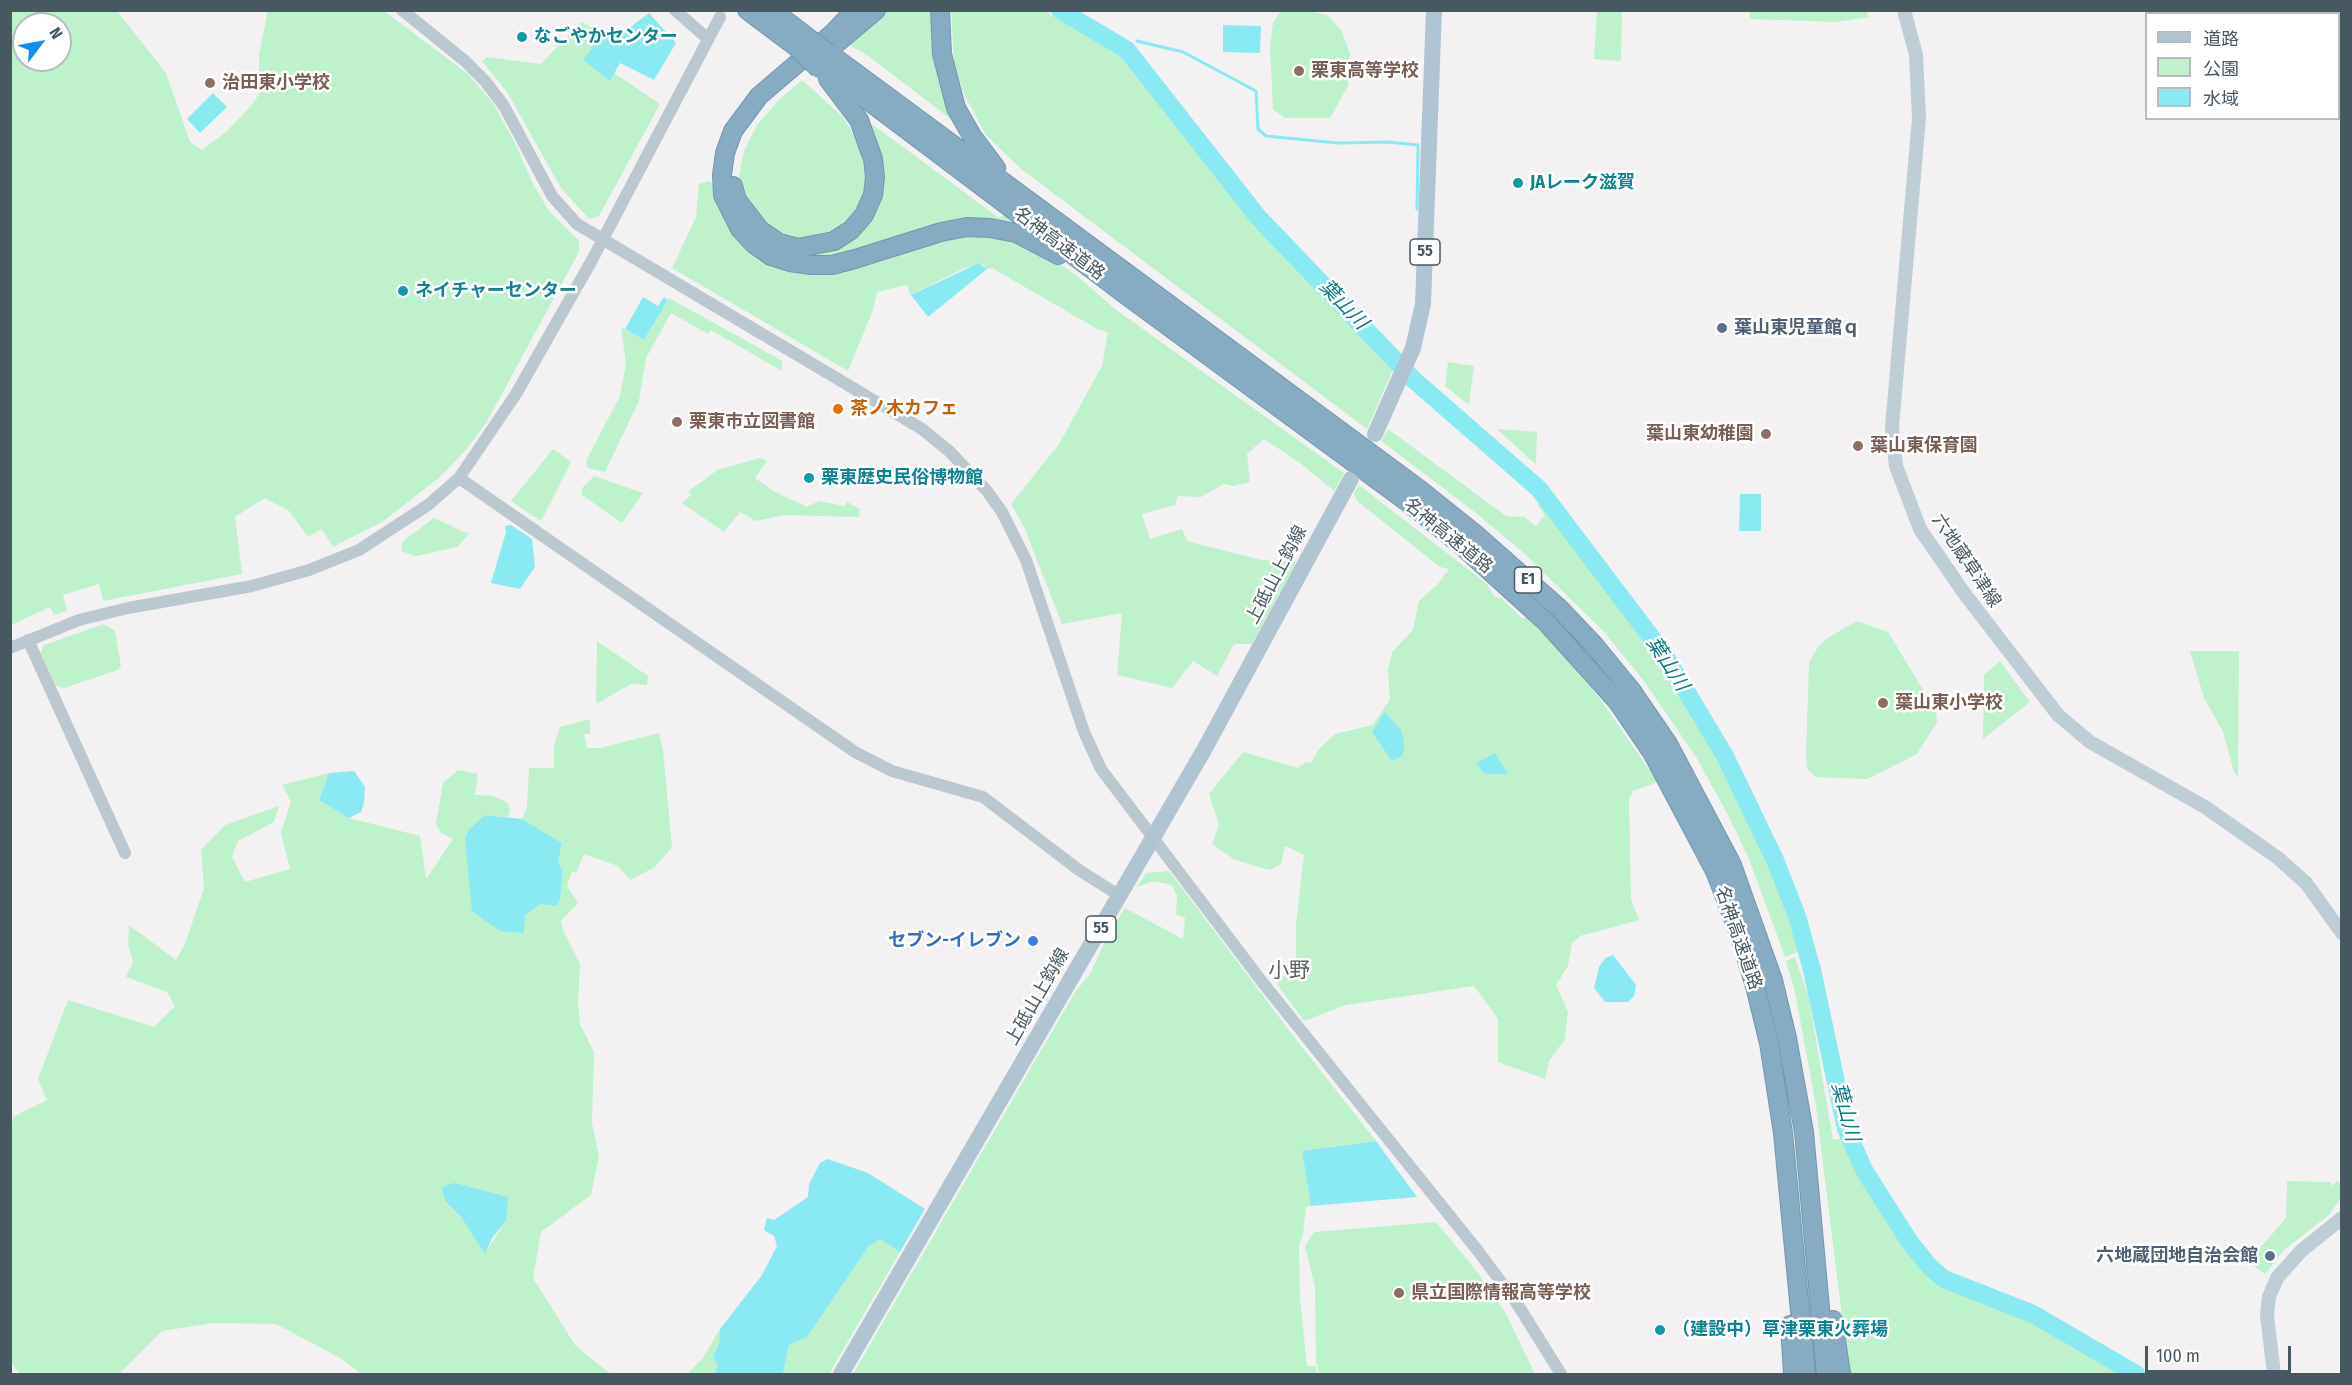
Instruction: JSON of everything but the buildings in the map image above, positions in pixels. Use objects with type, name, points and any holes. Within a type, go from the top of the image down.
[{"type":"highway","name":"名神高速道路","points":[[747,10],[805,44]]},
{"type":"highway","name":"名神高速道路","points":[[772,10],[824,63],[1305,428],[1410,504],[1516,593],[1581,658],[1617,701],[1653,754],[1715,871],[1738,931],[1755,986],[1774,1075],[1792,1210],[1806,1374]]},
{"type":"highway","points":[[855,10],[834,32],[759,96],[733,131],[725,153],[723,195],[740,229],[754,244],[771,256],[790,262],[832,265],[941,232],[967,227],[990,228],[1016,234],[1056,254],[1305,428]]},
{"type":"highway","points":[[824,63],[859,120],[867,139],[875,177],[873,195],[864,215],[851,230],[834,242],[798,248],[779,243],[760,230],[737,200],[733,186],[733,164],[741,140],[768,104],[876,10]]},
{"type":"highway","points":[[940,10],[942,54],[956,108],[972,136],[1016,191]]},
{"type":"highway","name":"名神高速道路","points":[[824,63],[1016,191],[1419,489],[1520,573],[1595,646],[1631,690],[1668,744],[1732,865],[1773,980],[1787,1038],[1804,1132],[1826,1374]]},
{"type":"highway","points":[[1804,1132],[1841,1374]]},
{"type":"highway","points":[[1792,1210],[1787,1269],[1793,1374]]},
{"type":"main road","name":"55","points":[[1375,434],[1401,380],[1413,348],[1423,304],[1434,10]]},
{"type":"main road","name":"六地蔵草津線","points":[[1904,10],[1916,56],[1919,118],[1892,428],[1896,466],[1920,529],[1964,594],[2058,715],[2090,742],[2205,807],[2278,858],[2306,883],[2342,933]]},
{"type":"main road","name":"上砥山上鈎線","points":[[841,1374],[1204,750],[1351,478]]},
{"type":"main road","points":[[2274,1374],[2267,1315],[2269,1297],[2277,1278],[2301,1251],[2342,1218]]},
{"type":"street","points":[[402,10],[465,61],[485,81],[504,106],[552,196],[577,224],[602,241],[922,429],[973,475],[1002,512],[1026,560],[1084,732],[1101,769],[1263,983],[1478,1251],[1516,1302],[1561,1374]]},
{"type":"street","points":[[675,10],[708,39]]},
{"type":"street","points":[[10,648],[89,618],[252,585],[336,560],[388,533],[429,505],[459,478],[516,394],[602,241],[720,17]]},
{"type":"street","points":[[459,478],[855,752],[892,771],[983,797],[1079,870],[1120,896]]},
{"type":"street","points":[[28,640],[125,853]]},
{"type":"green space","points":[[11,10],[117,11],[166,73],[190,142],[202,150],[227,131],[259,94],[259,54],[268,11],[384,11],[468,74],[493,103],[549,211],[579,241],[579,252],[486,423],[464,452],[440,477],[382,522],[333,547],[322,529],[308,537],[289,511],[265,498],[235,517],[242,574],[103,601],[99,584],[63,595],[67,611],[54,615],[50,607],[11,625]]},
{"type":"green space","points":[[887,11],[937,11],[956,123],[867,55],[849,45]]},
{"type":"green space","points":[[951,11],[1044,11],[1110,48],[1136,69],[1250,219],[1395,365],[1367,429],[1021,169],[986,135],[964,94],[954,62]]},
{"type":"green space","points":[[1282,11],[1308,11],[1327,15],[1341,30],[1350,53],[1348,86],[1330,118],[1285,118],[1273,109],[1270,47],[1273,22]]},
{"type":"green space","points":[[1597,11],[1622,11],[1621,61],[1594,59]]},
{"type":"green space","points":[[1750,11],[1866,11],[1869,17],[1837,22],[1750,19]]},
{"type":"green space","points":[[581,22],[603,34],[583,60],[611,80],[614,73],[660,104],[599,216],[589,219],[561,188],[507,92],[482,61],[487,57],[541,64]]},
{"type":"green space","points":[[802,80],[843,117],[860,146],[866,182],[870,182],[859,216],[818,241],[782,238],[756,220],[741,188],[739,176],[744,151],[757,125],[778,101]]},
{"type":"green space","points":[[872,124],[999,218],[1004,214],[1026,231],[1003,225],[839,259],[803,255],[834,250],[852,241],[874,215],[884,184],[880,152],[870,129]]},
{"type":"green space","points":[[708,181],[717,186],[765,260],[782,269],[802,273],[858,267],[887,260],[931,242],[955,236],[983,234],[1012,240],[1040,251],[1076,275],[1115,309],[1344,473],[1334,491],[1299,462],[1264,439],[1247,454],[1250,482],[1233,486],[1224,484],[1201,497],[1178,496],[1175,505],[1142,514],[1150,539],[1182,529],[1187,541],[1261,560],[1297,561],[1252,644],[1234,644],[1217,676],[1193,661],[1172,688],[1117,675],[1122,613],[1062,624],[1024,527],[1011,504],[1059,444],[1102,366],[1108,332],[1099,330],[992,268],[987,269],[982,264],[965,268],[910,295],[907,285],[877,292],[873,310],[848,371],[672,268],[696,217],[699,184]]},
{"type":"green space","points":[[669,298],[779,359],[782,362],[782,371],[711,330],[708,334],[671,313],[646,358],[639,401],[605,472],[588,468],[586,461],[620,396],[626,364],[621,327],[644,340]]},
{"type":"green space","points":[[1448,362],[1474,366],[1469,405],[1445,386]]},
{"type":"green space","points":[[1388,429],[1506,516],[1524,517],[1536,526],[1545,515],[1538,506],[1543,501],[1582,557],[1609,587],[1657,654],[1710,739],[1777,877],[1802,949],[1800,951],[1785,957],[1749,859],[1727,813],[1696,757],[1644,681],[1604,632],[1524,553],[1381,441]]},
{"type":"green space","points":[[1497,429],[1537,432],[1536,463],[1534,463]]},
{"type":"green space","points":[[553,449],[571,462],[541,521],[511,501]]},
{"type":"green space","points":[[760,458],[767,461],[755,478],[775,492],[807,507],[819,501],[844,506],[847,502],[860,509],[859,517],[784,515],[756,521],[740,512],[724,532],[682,503],[691,495],[689,491],[717,470]]},
{"type":"green space","points":[[594,476],[643,493],[622,523],[582,495],[582,488]]},
{"type":"green space","points":[[1359,485],[1487,584],[1495,597],[1501,598],[1523,619],[1526,617],[1552,642],[1600,699],[1658,782],[1633,791],[1629,799],[1631,899],[1639,920],[1580,936],[1572,943],[1568,966],[1556,985],[1568,1012],[1565,1039],[1549,1061],[1545,1079],[1498,1062],[1498,1019],[1474,986],[1346,1005],[1304,1021],[1277,984],[1296,961],[1296,923],[1304,855],[1285,846],[1281,864],[1270,870],[1235,860],[1212,844],[1219,825],[1209,794],[1243,752],[1298,768],[1307,762],[1311,763],[1319,749],[1335,734],[1373,725],[1390,699],[1388,670],[1392,652],[1413,630],[1419,601],[1439,583],[1449,569],[1440,567],[1357,501],[1354,493]]},
{"type":"green space","points":[[434,518],[469,534],[457,547],[416,556],[401,551],[403,541]]},
{"type":"green space","points":[[1857,621],[1888,632],[1936,711],[1937,722],[1917,754],[1867,779],[1815,777],[1807,768],[1806,755],[1809,662],[1818,647],[1829,637]]},
{"type":"green space","points":[[104,624],[115,631],[121,666],[118,670],[64,688],[55,685],[41,653],[44,645]]},
{"type":"green space","points":[[597,641],[648,676],[647,685],[631,684],[596,704]]},
{"type":"green space","points":[[2190,651],[2239,651],[2238,778],[2234,772],[2223,732],[2204,698]]},
{"type":"green space","points":[[2000,661],[2030,702],[1983,739],[1984,675]]},
{"type":"green space","points":[[590,719],[590,734],[584,734],[587,748],[600,748],[659,733],[663,750],[672,847],[655,867],[630,880],[618,866],[584,854],[576,873],[572,871],[567,886],[578,903],[561,921],[563,930],[580,964],[578,1002],[580,1024],[594,1052],[592,1123],[599,1156],[591,1195],[541,1232],[533,1278],[575,1345],[609,1373],[361,1374],[340,1358],[276,1324],[213,1323],[162,1331],[119,1374],[20,1374],[10,1361],[10,1144],[13,1117],[47,1100],[38,1079],[68,1000],[154,1027],[175,1006],[167,992],[126,977],[133,962],[128,945],[129,925],[176,960],[185,944],[204,888],[201,850],[225,825],[279,806],[274,822],[238,841],[232,857],[245,882],[290,869],[281,833],[291,801],[282,785],[329,773],[319,800],[349,818],[420,836],[426,879],[453,839],[441,833],[436,823],[443,783],[458,770],[478,774],[475,795],[493,796],[508,803],[510,811],[508,817],[485,815],[465,838],[468,857],[524,932],[524,915],[541,904],[560,899],[563,871],[558,862],[562,843],[522,819],[527,807],[529,768],[554,768],[554,745],[560,727]],"holes":[[[445,1201],[506,1221],[485,1253],[461,1217]]]},
{"type":"green space","points":[[1169,871],[1376,1141],[1302,1151],[1311,1206],[1306,1207],[1303,1234],[1299,1245],[1300,1298],[1307,1366],[1316,1366],[1317,1374],[853,1374],[1075,992],[1090,974],[1106,939],[1125,908],[1183,939],[1185,918],[1176,914],[1177,896],[1172,885],[1154,881],[1137,887],[1146,873]]},
{"type":"green space","points":[[1795,957],[1809,999],[1833,1140],[1845,1137],[1862,1174],[1911,1251],[1929,1272],[1955,1289],[1992,1301],[2126,1374],[1849,1374],[1816,1106],[1795,992],[1786,961]]},
{"type":"green space","points":[[2337,1180],[2341,1185],[2341,1198],[2329,1215],[2284,1250],[2265,1274],[2248,1262],[2286,1218],[2287,1181],[2330,1182],[2333,1186]]},
{"type":"green space","name":"県立国際情報高等学校","points":[[1436,1222],[1479,1274],[1506,1314],[1535,1374],[1319,1374],[1316,1361],[1315,1287],[1305,1246],[1314,1232]]},
{"type":"green space","points":[[880,1238],[900,1252],[829,1374],[783,1374],[789,1345],[807,1337],[869,1246]]},
{"type":"green space","points":[[720,1329],[719,1342],[713,1357],[718,1366],[714,1374],[687,1374],[702,1359]]},
{"type":"water","points":[[649,13],[676,43],[654,80],[620,63],[610,81],[583,60],[603,34],[612,41]]},
{"type":"water","points":[[1223,25],[1261,26],[1260,53],[1223,52]]},
{"type":"water","points":[[213,93],[227,107],[200,133],[187,119]]},
{"type":"water","points":[[979,263],[987,269],[928,317],[911,295]]},
{"type":"water","points":[[643,297],[658,306],[664,297],[668,300],[644,340],[625,329]]},
{"type":"water","points":[[1740,494],[1761,494],[1761,531],[1739,531]]},
{"type":"water","points":[[511,525],[532,539],[535,567],[520,589],[491,583],[506,532],[505,526]]},
{"type":"water","points":[[1385,712],[1401,730],[1403,737],[1402,756],[1392,761],[1372,732]]},
{"type":"water","points":[[1495,753],[1508,774],[1485,774],[1476,763]]},
{"type":"water","points":[[354,771],[365,787],[364,803],[361,812],[349,818],[319,800],[329,773]]},
{"type":"water","points":[[485,815],[522,819],[562,843],[558,862],[563,871],[560,899],[556,906],[541,904],[525,915],[524,933],[500,931],[472,911],[465,838],[469,830]]},
{"type":"water","points":[[1613,955],[1636,985],[1634,996],[1628,1002],[1605,1002],[1594,988],[1599,967],[1605,958]]},
{"type":"water","points":[[1376,1141],[1417,1197],[1311,1206],[1302,1151]]},
{"type":"water","points":[[828,1159],[868,1173],[925,1209],[900,1252],[880,1239],[869,1246],[807,1337],[789,1345],[783,1374],[714,1374],[718,1366],[713,1357],[719,1343],[720,1329],[762,1275],[777,1246],[774,1236],[764,1230],[767,1218],[774,1220],[808,1197],[809,1184],[820,1163]]},
{"type":"water","points":[[455,1183],[508,1197],[506,1221],[492,1238],[485,1254],[461,1217],[445,1201],[442,1187]]},
{"type":"waterway","name":"葉山川","points":[[1060,10],[1127,50],[1258,217],[1414,380],[1539,489],[1664,654],[1725,756],[1775,860],[1797,916],[1812,970],[1846,1129],[1864,1170],[1909,1241],[1929,1266],[1944,1279],[2033,1314],[2136,1374]]},
{"type":"waterway","points":[[1137,41],[1183,52],[1256,91],[1258,129],[1266,136],[1338,143],[1388,142],[1418,145],[1417,209]]},
{"type":"waterway","name":"葉山川","points":[[1113,42],[1127,50]]},
{"type":"place","name":"なごやかセンター","points":[[522,37]]},
{"type":"place","name":"栗東高等学校","points":[[1299,71]]},
{"type":"place","name":"治田東小学校","points":[[210,83]]},
{"type":"place","name":"JAレーク滋賀","points":[[1518,183]]},
{"type":"place","name":"ネイチャーセンター","points":[[403,291]]},
{"type":"place","name":"葉山東児童館ｑ","points":[[1722,328]]},
{"type":"place","name":"茶ノ木カフェ","points":[[838,409]]},
{"type":"place","name":"栗東市立図書館","points":[[677,422]]},
{"type":"place","name":"葉山東幼稚園","points":[[1766,434]]},
{"type":"place","name":"葉山東保育園","points":[[1858,446]]},
{"type":"place","name":"栗東歴史民俗博物館","points":[[809,478]]},
{"type":"place","name":"葉山東小学校","points":[[1883,703]]},
{"type":"place","name":"セブン-イレブン","points":[[1033,941]]},
{"type":"place","name":"六地蔵団地自治会館","points":[[2270,1256]]},
{"type":"place","name":"県立国際情報高等学校","points":[[1399,1293]]},
{"type":"place","name":"（建設中）草津栗東火葬場","points":[[1660,1330]]},
{"type":"district","name":"小野","points":[[1289,971]]}]
